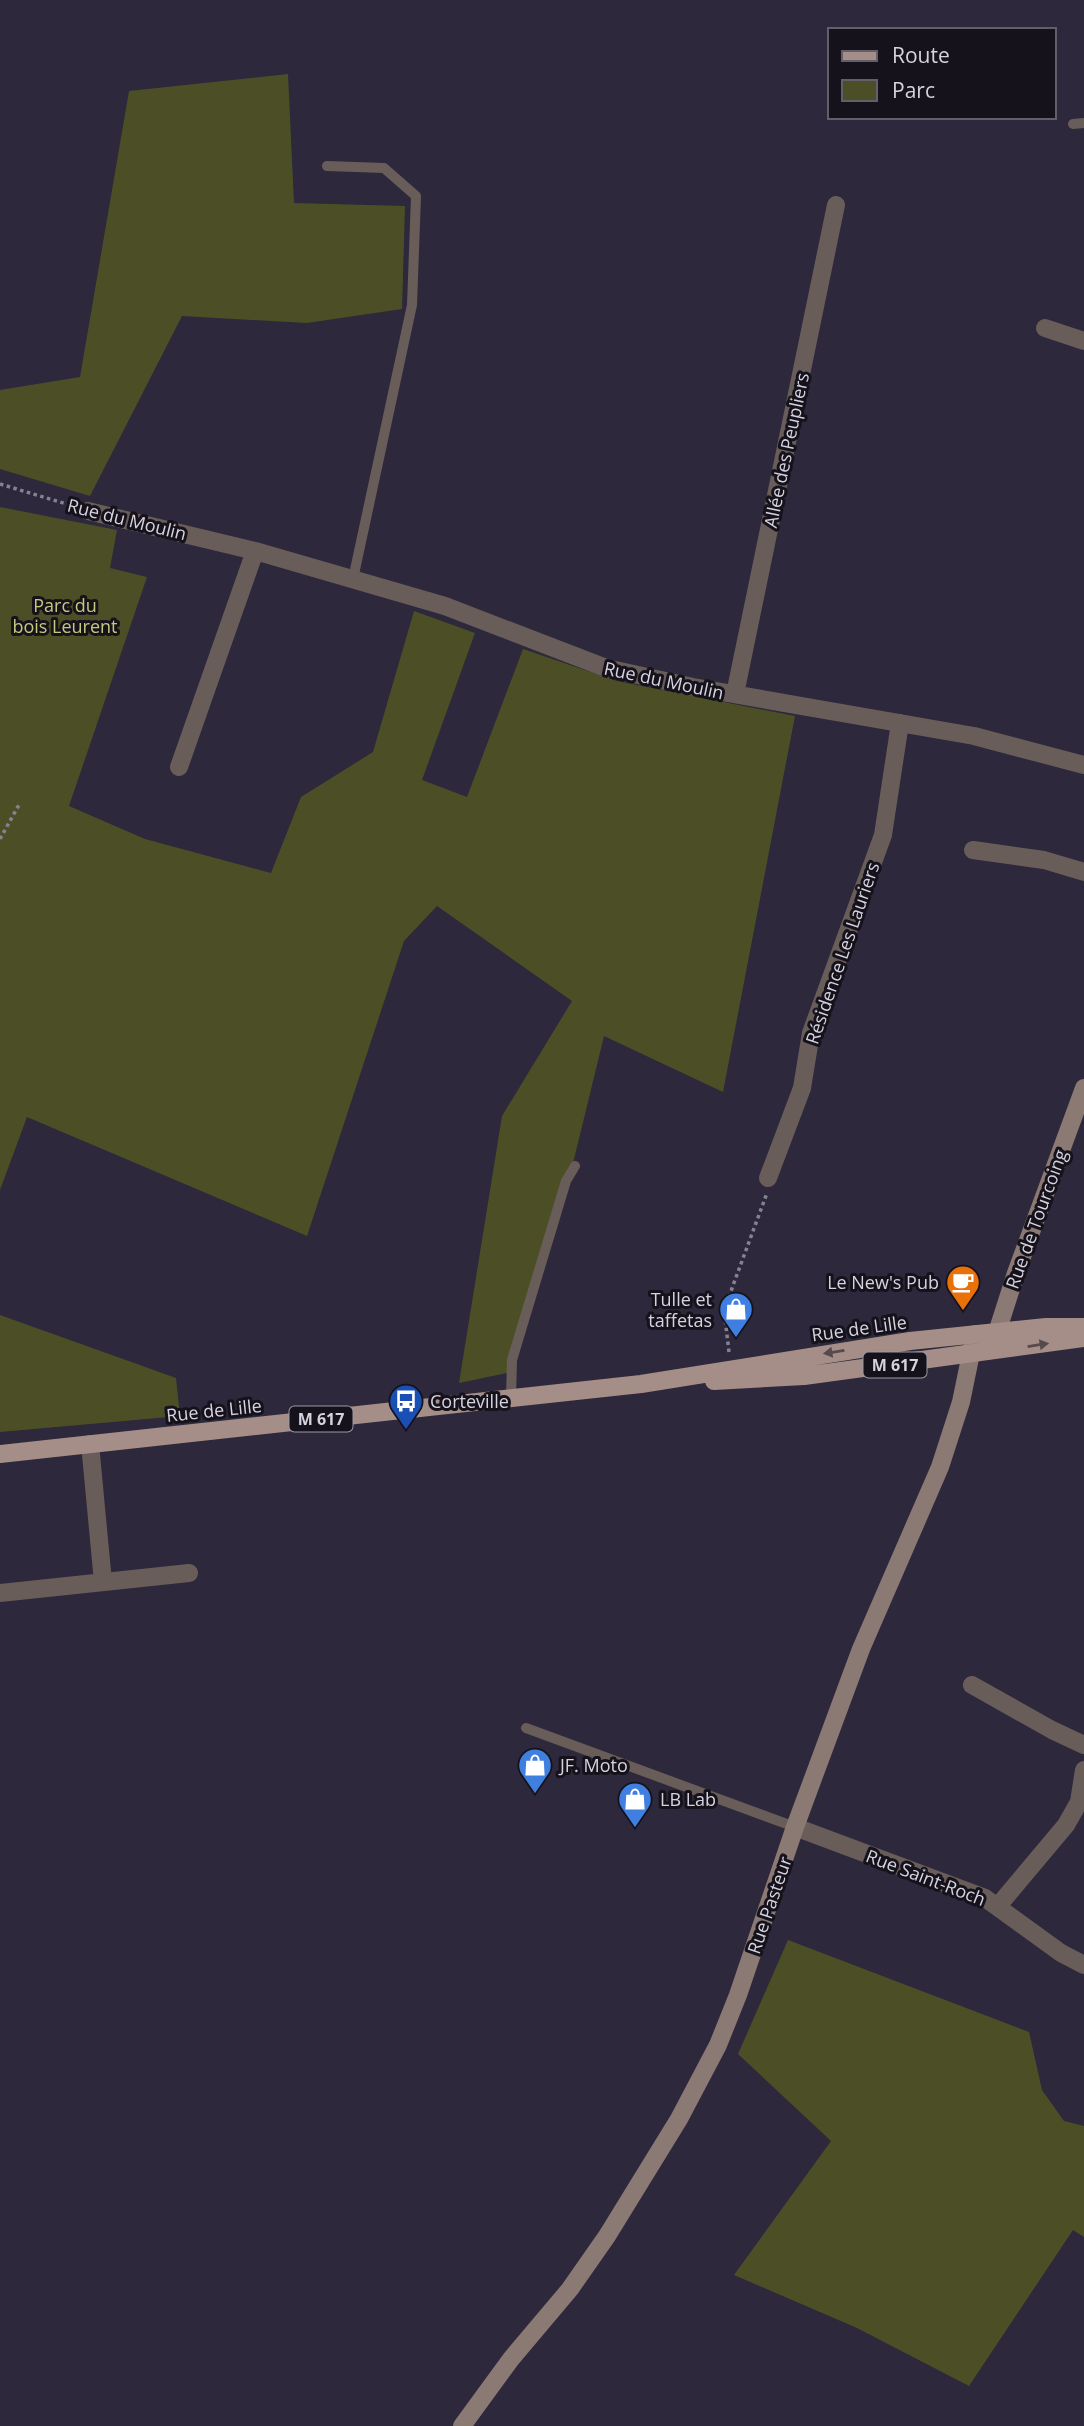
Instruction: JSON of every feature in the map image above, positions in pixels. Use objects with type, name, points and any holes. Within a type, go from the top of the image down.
[{"type":"main road","name":"Rue de Tourcoing","points":[[991,1352],[1084,1088]]},
{"type":"main road","name":"Rue de Lille","points":[[641,1384],[891,1343],[997,1331],[1084,1327]]},
{"type":"main road","name":"Rue Pasteur","points":[[462,2426],[511,2359],[581,2275],[640,2185],[718,2045],[861,1649],[940,1467],[961,1402],[975,1334]]},
{"type":"main road","name":"Rue de Lille","points":[[0,1454],[641,1384],[784,1378],[1084,1338]]},
{"type":"street","name":"Allée des Peupliers","points":[[735,695],[836,205]]},
{"type":"street","points":[[1045,328],[1084,341]]},
{"type":"street","name":"Rue du Moulin","points":[[88,511],[255,551],[462,611],[590,663],[735,695],[974,736],[1084,765]]},
{"type":"street","points":[[179,767],[255,551]]},
{"type":"street","name":"Résidence Les Lauriers","points":[[768,1178],[802,1088],[811,1033],[883,835],[900,723]]},
{"type":"street","points":[[973,850],[1044,860],[1084,872]]},
{"type":"street","points":[[90,1444],[103,1581]]},
{"type":"street","points":[[0,1593],[189,1573]]},
{"type":"street","points":[[972,1685],[1084,1745]]},
{"type":"street","points":[[999,1906],[1066,1825],[1079,1802],[1084,1770]]},
{"type":"street","name":"Rue Saint-Roch","points":[[795,1827],[975,1893],[999,1906],[1061,1953],[1084,1965]]},
{"type":"lane","points":[[327,166],[384,168],[416,196],[412,305],[353,579]]},
{"type":"lane","points":[[511,1398],[512,1360],[566,1181],[575,1166]]},
{"type":"lane","points":[[526,1728],[795,1827]]},
{"type":"path","name":"Rue du Moulin","points":[[0,484],[88,511]]},
{"type":"path","points":[[0,839],[20,803]]},
{"type":"path","points":[[732,1368],[724,1310],[768,1190],[768,1178]]},
{"type":"green space","points":[[288,74],[294,203],[405,206],[402,309],[307,323],[182,316],[90,496],[0,469],[0,390],[80,377],[129,91]]},
{"type":"green space","name":"Parc du bois Leurent","points":[[0,507],[117,530],[110,568],[147,577],[69,806],[145,839],[271,873],[301,797],[373,752],[414,611],[475,633],[422,780],[467,797],[523,649],[617,681],[795,716],[723,1092],[604,1036],[558,1225],[507,1373],[459,1383],[502,1116],[572,1001],[437,906],[404,941],[307,1236],[27,1117],[0,1190]]},
{"type":"green space","points":[[0,1315],[176,1378],[180,1416],[0,1432]]},
{"type":"green space","points":[[788,1940],[1029,2032],[1042,2090],[1064,2121],[1084,2126],[1084,2237],[1073,2230],[969,2386],[857,2328],[734,2275],[831,2141],[738,2054]]},
{"type":"place","name":"Le New's Pub","points":[[963,1312]]},
{"type":"place","name":"Tulle et taffetas","points":[[736,1339]]},
{"type":"place","name":"Corteville","points":[[406,1431]]},
{"type":"place","name":"JF. Moto","points":[[535,1795]]},
{"type":"place","name":"LB Lab","points":[[635,1829]]}]
